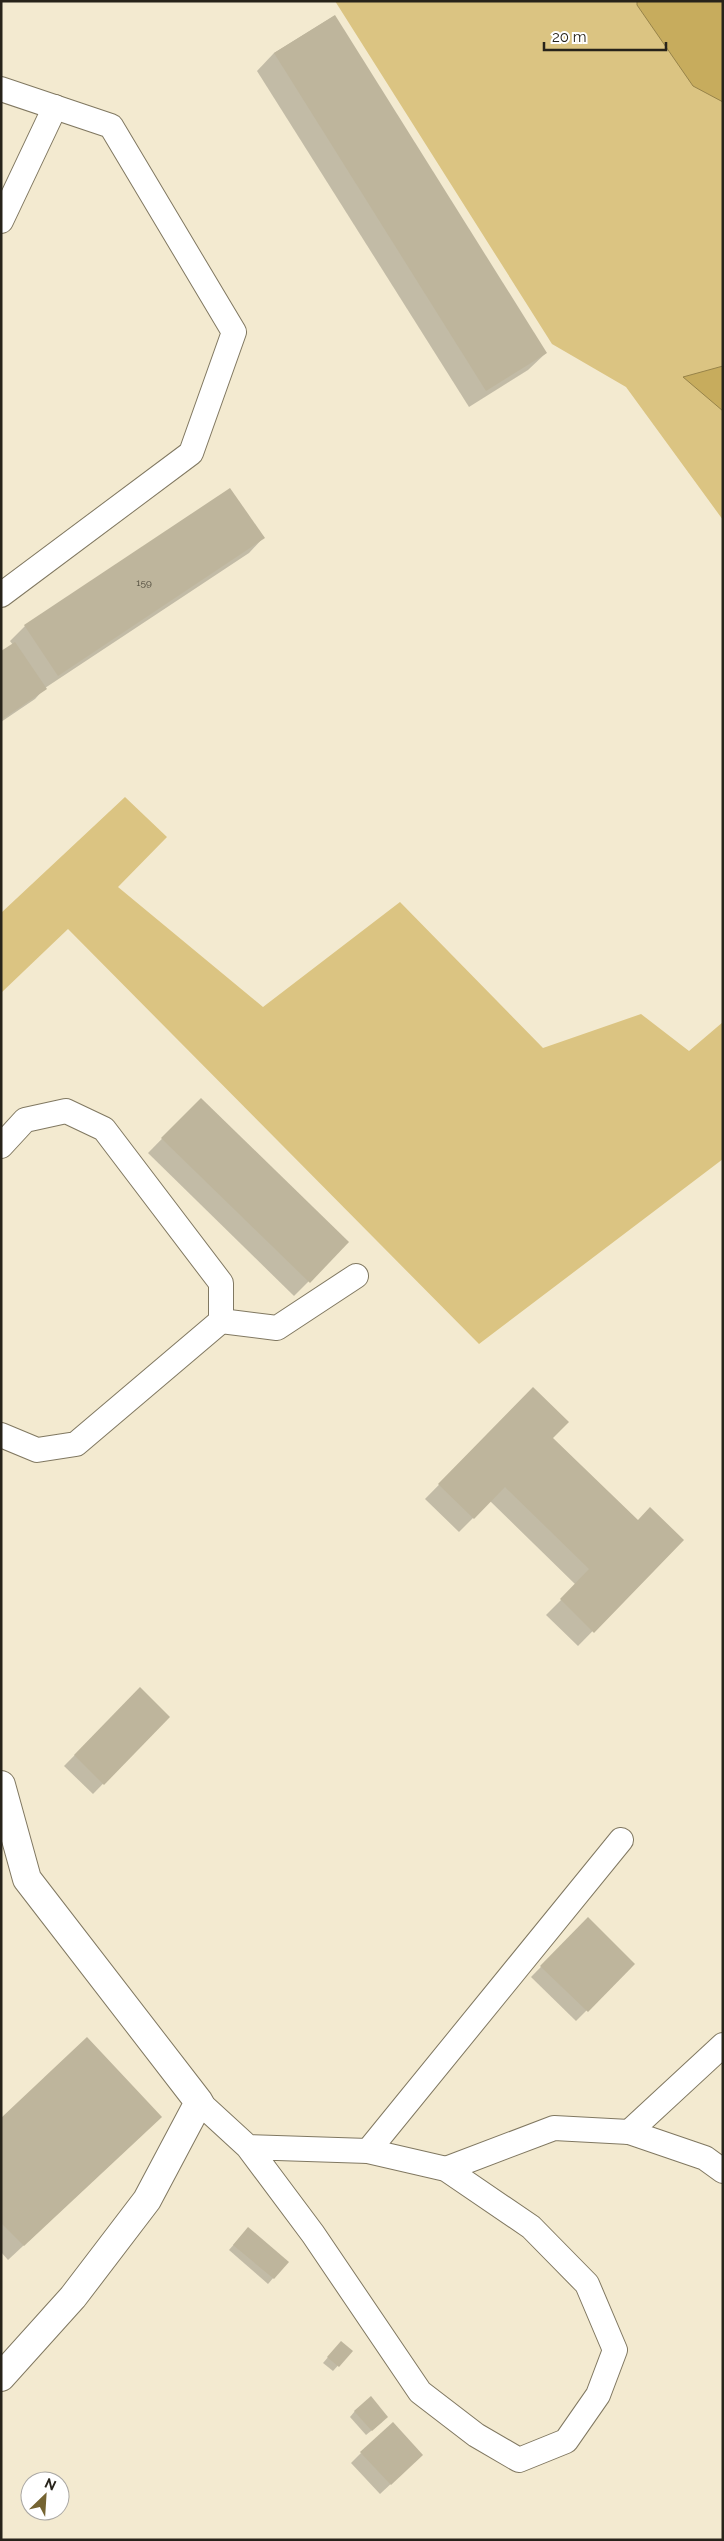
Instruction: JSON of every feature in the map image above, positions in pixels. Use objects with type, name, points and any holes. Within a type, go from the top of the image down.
[{"type":"street","points":[[1,1785],[27,1879],[199,2102],[147,2200],[73,2298],[1,2377]]},
{"type":"lane","points":[[1,89],[111,126],[234,332],[190,452],[1,594]]},
{"type":"lane","points":[[1,221],[55,107]]},
{"type":"lane","points":[[1,1146],[25,1120],[66,1111],[104,1129],[221,1283],[221,1322]]},
{"type":"lane","points":[[1,1435],[37,1450],[76,1444],[221,1322],[277,1328],[356,1276]]},
{"type":"lane","points":[[368,2151],[621,1840]]},
{"type":"lane","points":[[629,2132],[723,2045]]},
{"type":"lane","points":[[199,2102],[248,2148],[313,2234],[420,2392],[476,2435],[519,2460],[566,2442],[598,2395],[615,2350],[587,2284],[530,2227],[446,2169],[368,2151],[248,2148]]},
{"type":"lane","points":[[446,2169],[554,2128],[629,2132],[705,2158],[723,2171]]},
{"type":"shaded area","points":[[335,1],[723,1],[723,520],[626,387],[552,344]]},
{"type":"shaded area","points":[[637,1],[723,1],[723,102],[693,86],[637,5]]},
{"type":"shaded area","points":[[723,366],[723,411],[683,377]]},
{"type":"shaded area","points":[[125,797],[167,837],[118,887],[263,1007],[400,902],[543,1048],[641,1014],[689,1051],[723,1022],[723,1159],[479,1344],[68,929],[1,993],[1,913]]},
{"type":"building","points":[[335,15],[547,353],[486,391],[274,53]]},
{"type":"building","points":[[230,488],[265,538],[58,676],[24,625]]},
{"type":"building","points":[[15,642],[47,689],[1,720],[1,651]]},
{"type":"building","points":[[201,1098],[349,1242],[310,1283],[161,1138]]},
{"type":"building","points":[[533,1387],[569,1422],[553,1438],[638,1520],[650,1507],[684,1540],[594,1633],[560,1599],[589,1569],[505,1487],[474,1519],[438,1484]]},
{"type":"building","points":[[140,1687],[170,1717],[104,1785],[74,1755]]},
{"type":"building","points":[[588,1917],[635,1964],[588,2012],[540,1966]]},
{"type":"building","points":[[87,2037],[162,2117],[24,2246],[1,2223],[1,2118]]},
{"type":"building","points":[[248,2227],[289,2262],[274,2279],[233,2245]]},
{"type":"building","points":[[341,2341],[353,2351],[339,2367],[327,2357]]},
{"type":"building","points":[[371,2396],[388,2417],[372,2431],[354,2411]]},
{"type":"building","points":[[393,2422],[423,2455],[391,2485],[360,2452]]}]
